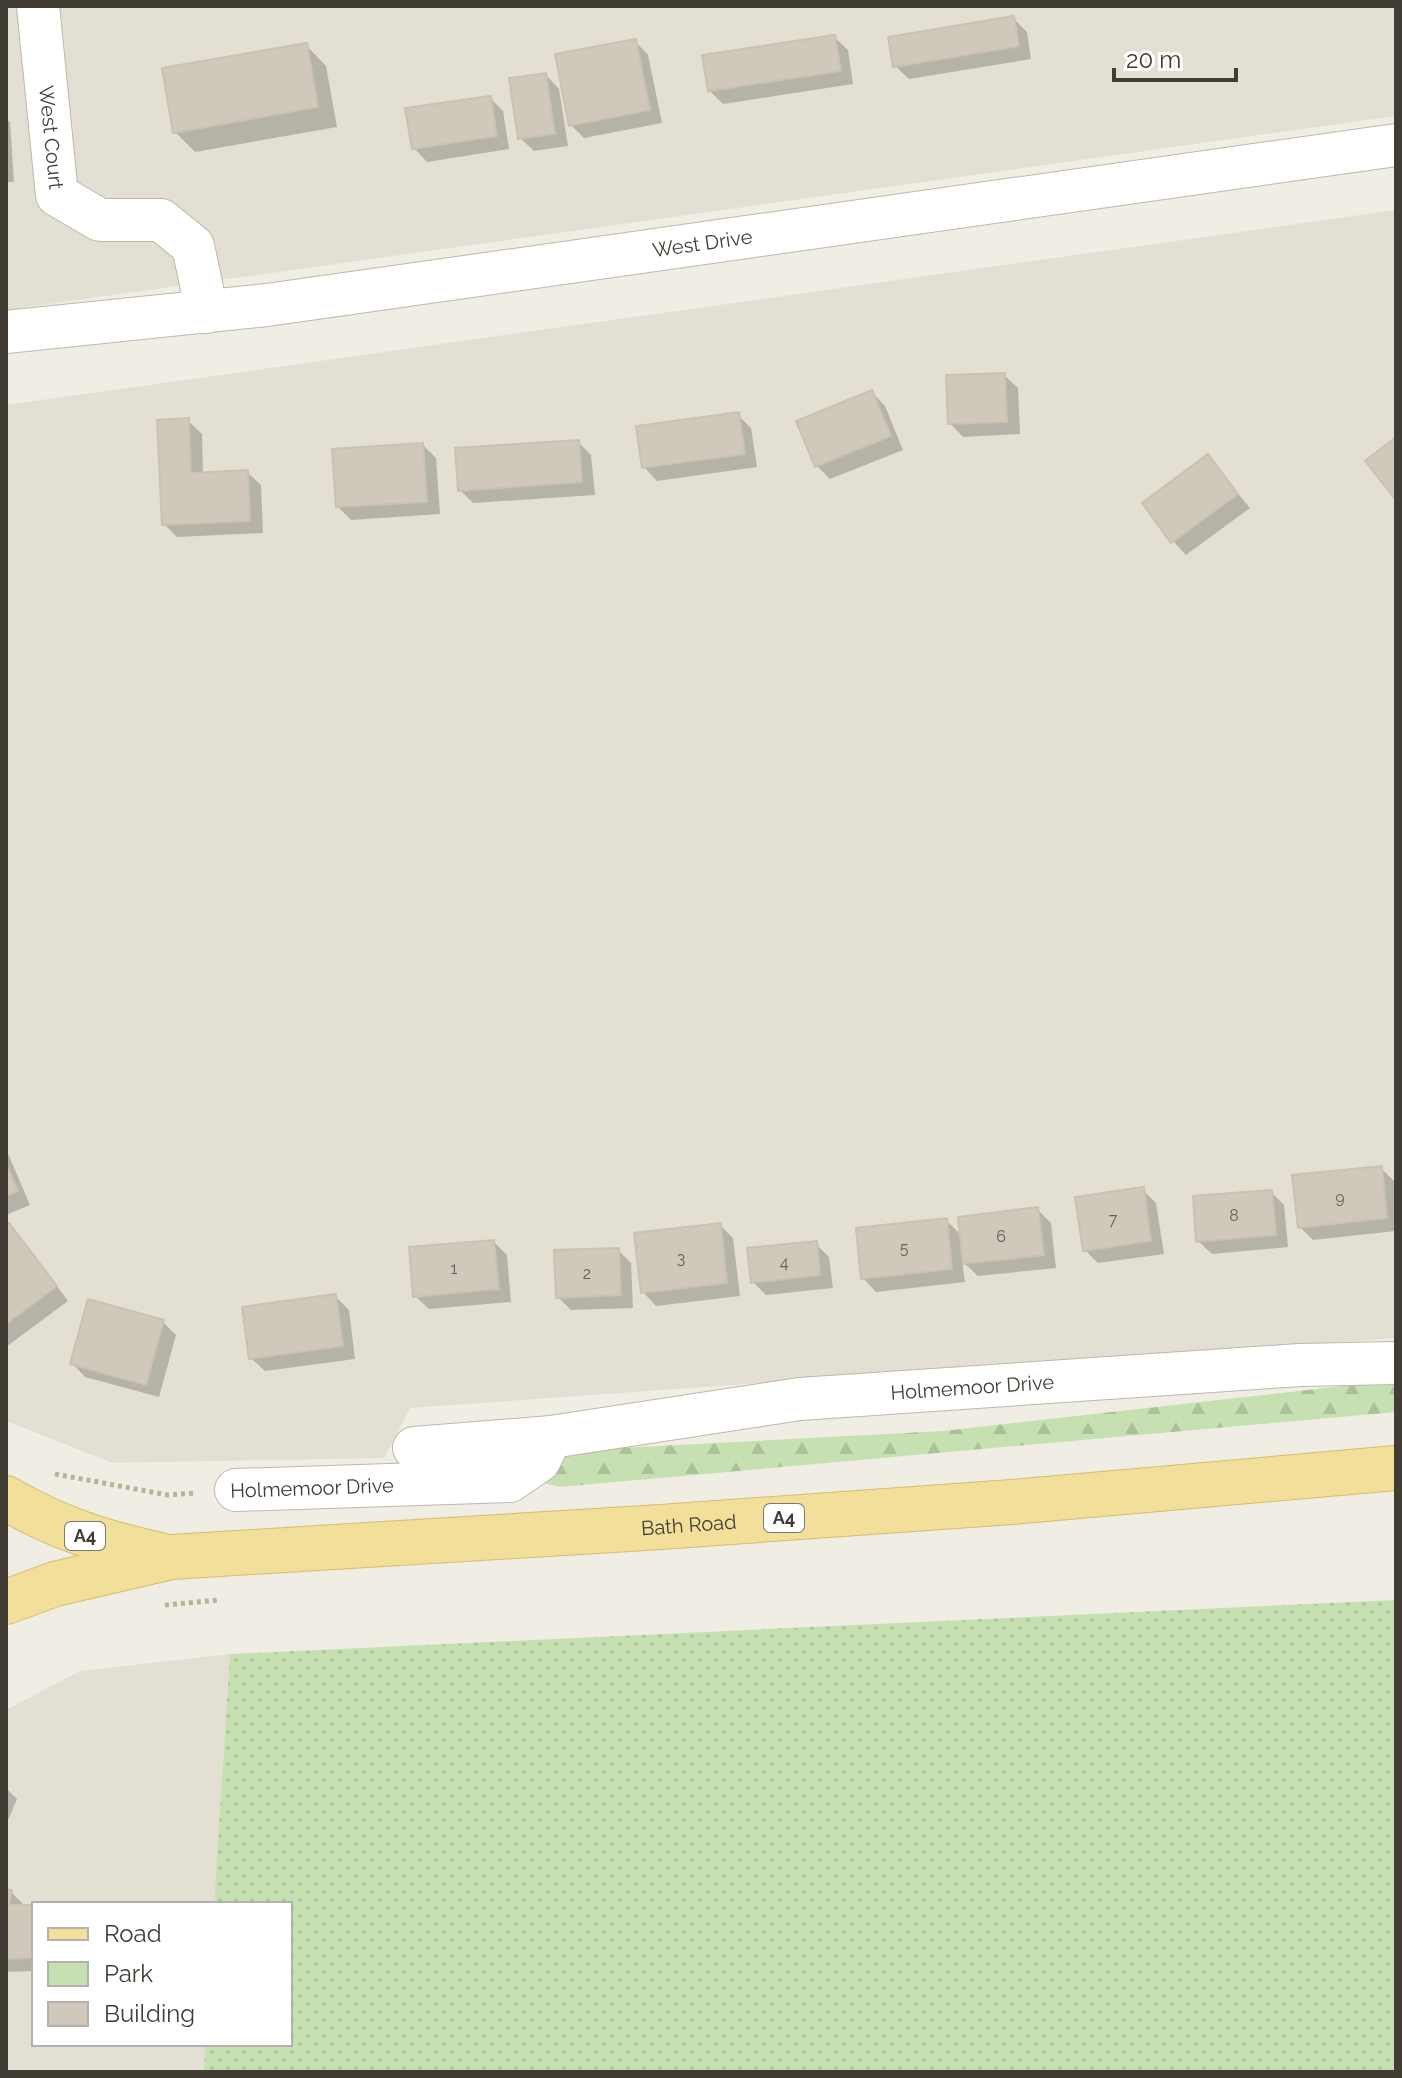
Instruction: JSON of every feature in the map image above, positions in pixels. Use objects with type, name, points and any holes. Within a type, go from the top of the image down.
[{"type":"main road","name":"Bath Road","points":[[6,1602],[55,1584],[171,1557],[1012,1502],[1396,1468]]},
{"type":"main road","name":"Bath Road","points":[[6,1498],[71,1531],[111,1544],[171,1557]]},
{"type":"street","name":"West Court","points":[[38,6],[57,195],[100,220],[161,220],[193,246],[207,312]]},
{"type":"street","name":"West Drive","points":[[6,332],[267,305],[1396,145]]},
{"type":"street","name":"Holmemoor Drive","points":[[414,1448],[551,1437],[800,1399],[1300,1365],[1396,1363]]},
{"type":"street","name":"Holmemoor Drive","points":[[236,1490],[510,1481],[539,1461],[551,1437]]},
{"type":"path","name":"Holmemoor Drive","points":[[55,1474],[168,1495],[236,1490]]},
{"type":"shaded area","points":[[6,6],[1396,6],[1396,116],[6,310]]},
{"type":"shaded area","points":[[1396,210],[1396,1338],[410,1408],[384,1458],[113,1463],[6,1421],[6,405]]},
{"type":"shaded area","points":[[230,1654],[214,1902],[32,1902],[32,2046],[205,2046],[204,2072],[6,2072],[6,1710],[80,1671]]},
{"type":"green space","points":[[1396,1380],[1396,1412],[559,1487],[448,1457],[943,1431]]},
{"type":"green space","points":[[1396,1600],[1396,2072],[204,2072],[205,2046],[292,2046],[292,1902],[214,1902],[230,1654]]},
{"type":"building","points":[[1014,16],[1019,46],[893,67],[888,37]]},
{"type":"building","points":[[835,35],[841,71],[708,91],[702,55]]},
{"type":"building","points":[[636,39],[650,110],[569,126],[555,54]]},
{"type":"building","points":[[307,43],[318,107],[173,133],[162,68]]},
{"type":"building","points":[[546,73],[555,134],[518,139],[509,78]]},
{"type":"building","points":[[491,96],[497,136],[412,149],[405,108]]},
{"type":"building","points":[[1005,373],[1007,422],[948,424],[946,375]]},
{"type":"building","points":[[872,390],[891,436],[815,467],[796,421]]},
{"type":"building","points":[[739,412],[745,454],[642,468],[636,426]]},
{"type":"building","points":[[189,418],[191,473],[248,470],[250,521],[162,525],[157,420]]},
{"type":"building","points":[[1396,437],[1396,500],[1365,461]]},
{"type":"building","points":[[579,440],[582,482],[458,491],[455,448]]},
{"type":"building","points":[[423,443],[427,502],[336,507],[332,449]]},
{"type":"building","points":[[1208,454],[1238,494],[1171,543],[1142,503]]},
{"type":"building","points":[[6,1163],[18,1191],[6,1196]]},
{"type":"building","points":[[1382,1166],[1387,1218],[1298,1228],[1292,1175]]},
{"type":"building","points":[[1144,1187],[1151,1241],[1083,1251],[1075,1197]]},
{"type":"building","points":[[1272,1190],[1276,1235],[1196,1242],[1193,1196]]},
{"type":"building","points":[[1038,1207],[1044,1255],[963,1264],[958,1217]]},
{"type":"building","points":[[947,1218],[952,1269],[861,1279],[856,1228]]},
{"type":"building","points":[[9,1223],[57,1286],[6,1324],[6,1225]]},
{"type":"building","points":[[721,1223],[727,1283],[641,1293],[634,1233]]},
{"type":"building","points":[[494,1240],[499,1289],[413,1297],[409,1247]]},
{"type":"building","points":[[817,1241],[820,1275],[751,1283],[747,1248]]},
{"type":"building","points":[[619,1248],[621,1295],[556,1298],[554,1250]]},
{"type":"building","points":[[336,1294],[343,1346],[249,1359],[242,1307]]},
{"type":"building","points":[[88,1299],[164,1320],[146,1385],[70,1364]]},
{"type":"building","points":[[6,1889],[12,1890],[9,1905],[32,1905],[32,1958],[6,1959]]}]
